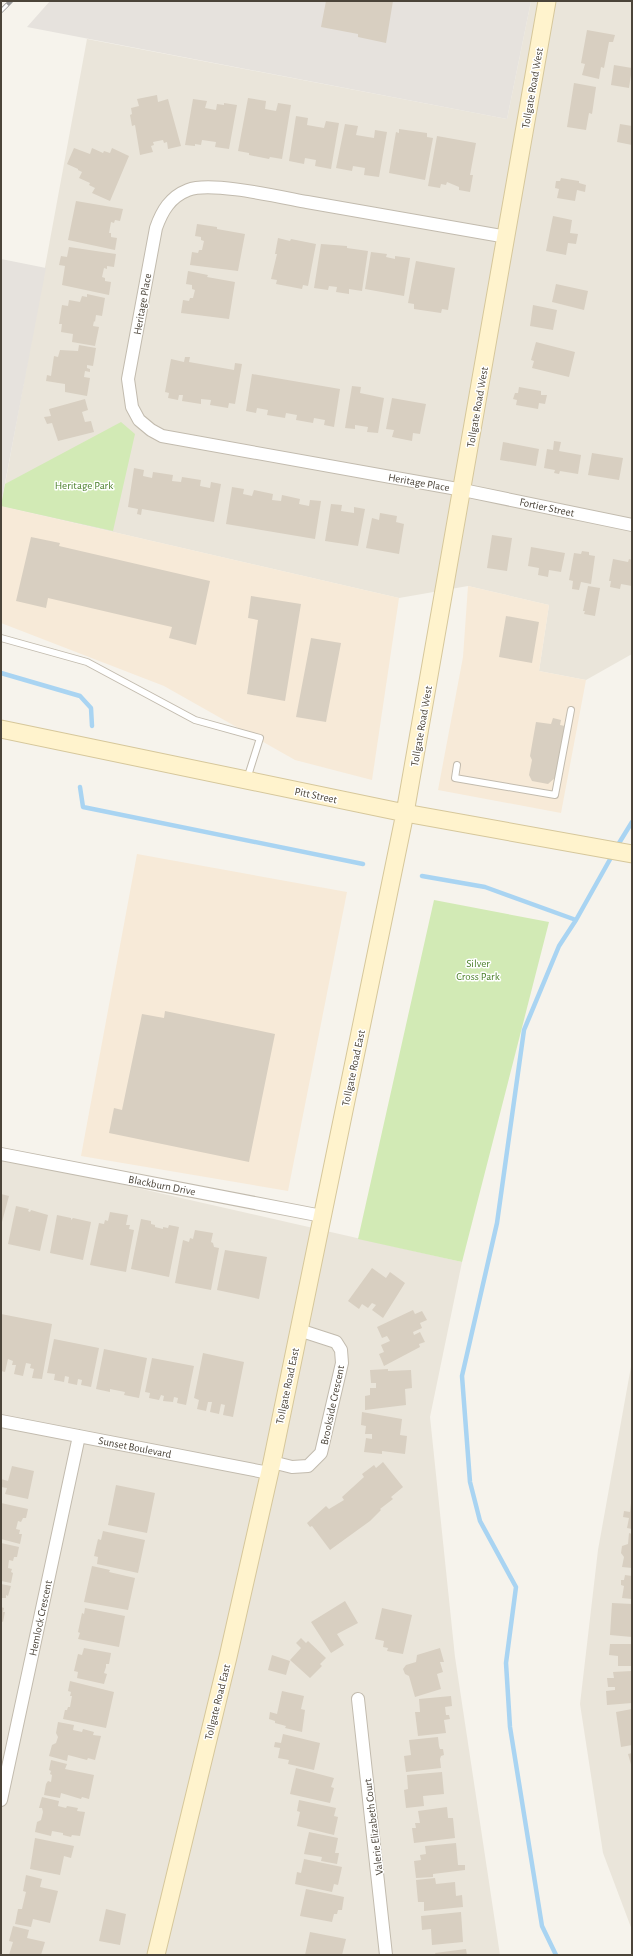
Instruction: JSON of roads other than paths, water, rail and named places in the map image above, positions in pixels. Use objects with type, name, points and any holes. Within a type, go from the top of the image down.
[{"type":"street","name":"Tollgate Road West","points":[[405,813],[463,490],[547,1]]},
{"type":"street","name":"Heritage Place","points":[[463,490],[162,436],[151,430],[139,420],[132,407],[128,379],[156,228],[160,216],[167,205],[177,196],[188,190],[204,187],[248,192],[507,237]]},
{"type":"street","name":"Fortier Street","points":[[463,490],[632,525]]},
{"type":"street","name":"Pitt Street","points":[[1,729],[405,813],[632,854]]},
{"type":"street","name":"Tollgate Road East","points":[[156,1955],[228,1657],[271,1468],[405,813]]},
{"type":"street","name":"Blackburn Drive","points":[[1,1154],[322,1216]]},
{"type":"street","name":"Brookside Crescent","points":[[271,1468],[308,1466],[321,1453],[342,1363],[341,1350],[336,1342],[299,1330]]},
{"type":"street","name":"Sunset Boulevard","points":[[1,1421],[79,1436],[271,1468]]},
{"type":"street","name":"Hemlock Crescent","points":[[1,1800],[79,1436]]},
{"type":"street","name":"Valerie Elizabeth Court","points":[[358,1700],[386,1955]]},
{"type":"lane","points":[[1,638],[87,662],[195,720],[260,738],[247,780]]},
{"type":"lane","points":[[457,765],[455,778],[555,795],[571,710]]},
{"type":"waterway","points":[[1,673],[80,696],[91,708],[92,726]]},
{"type":"waterway","points":[[80,787],[83,807],[363,864]]},
{"type":"waterway","points":[[616,848],[632,822]]},
{"type":"waterway","points":[[556,1955],[542,1926],[510,1727],[506,1663],[516,1587],[480,1521],[470,1482],[462,1376],[497,1223],[524,1030],[559,946],[576,920],[613,854]]},
{"type":"waterway","points":[[422,876],[485,887],[576,920]]},
{"type":"railway","points":[[1,11],[11,1]]},
{"type":"park label","name":"Heritage Park","points":[[84,485]]},
{"type":"park label","name":"Silver Cross Park","points":[[478,969]]}]
